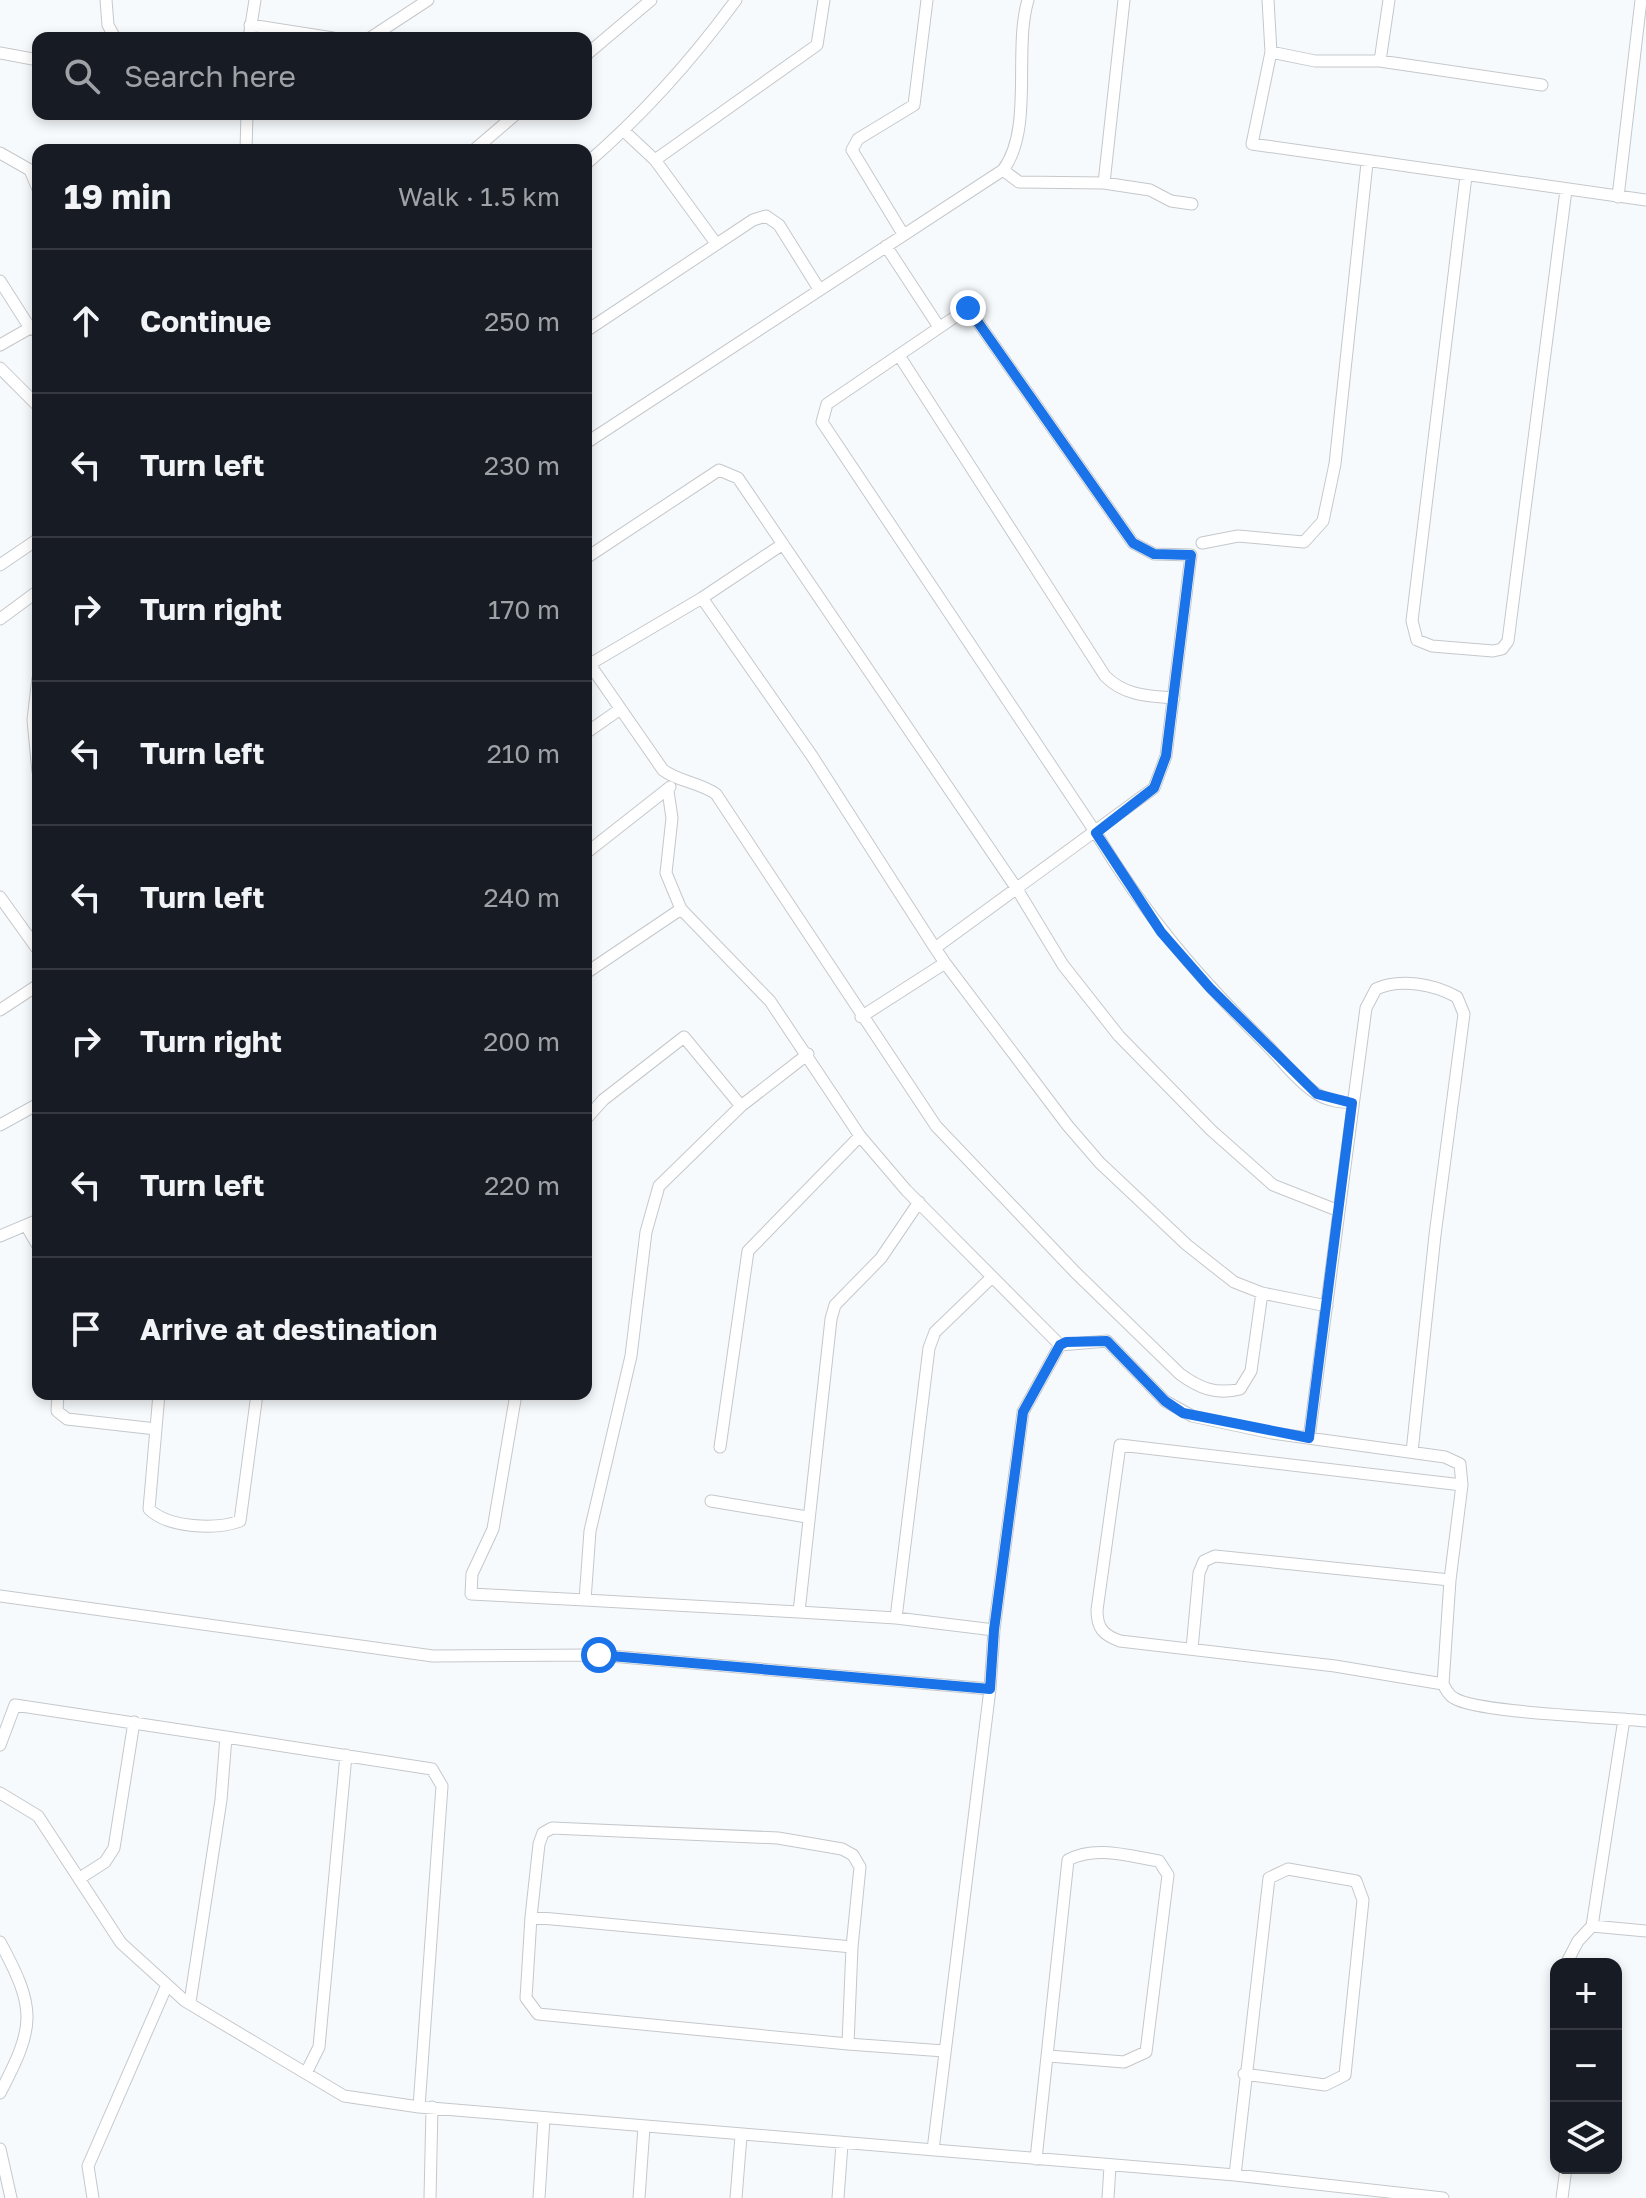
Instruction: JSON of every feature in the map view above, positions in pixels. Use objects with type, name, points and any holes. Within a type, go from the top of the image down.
[{"type":"street","points":[[106,0],[108,25],[112,32]]},
{"type":"street","points":[[249,32],[255,0]]},
{"type":"street","points":[[379,32],[428,0]]},
{"type":"street","points":[[592,50],[651,0]]},
{"type":"street","points":[[592,159],[624,131],[702,47],[736,0]]},
{"type":"street","points":[[655,160],[817,45],[824,0]]},
{"type":"street","points":[[903,234],[852,150],[858,139],[914,105],[927,0]]},
{"type":"street","points":[[592,439],[1003,170],[1016,148],[1020,60],[1028,0]]},
{"type":"street","points":[[1104,183],[1124,0]]},
{"type":"street","points":[[1266,0],[1271,52],[1252,144],[1367,163],[1646,200]]},
{"type":"street","points":[[1380,61],[1389,0]]},
{"type":"street","points":[[1618,197],[1641,0]]},
{"type":"street","points":[[250,25],[295,32]]},
{"type":"street","points":[[1271,52],[1315,61],[1380,61],[1542,85]]},
{"type":"street","points":[[0,53],[32,59]]},
{"type":"street","points":[[245,144],[247,120]]},
{"type":"street","points":[[481,144],[509,120]]},
{"type":"street","points":[[624,131],[655,160],[715,242]]},
{"type":"street","points":[[0,153],[30,170],[32,175]]},
{"type":"street","points":[[1202,543],[1238,536],[1304,542],[1323,521],[1335,464],[1367,163]]},
{"type":"street","points":[[1003,170],[1019,182],[1104,183],[1150,190],[1171,201],[1192,204]]},
{"type":"street","points":[[1466,176],[1412,621],[1417,640],[1432,646],[1493,651],[1502,649],[1508,641],[1566,190]]},
{"type":"street","points":[[592,327],[715,242],[753,220],[772,218],[819,289]]},
{"type":"street","points":[[886,246],[939,327]]},
{"type":"street","points":[[0,281],[32,327]]},
{"type":"street","points":[[935,948],[1096,833],[1154,788],[1166,756],[1191,555],[1154,554],[1133,543],[968,308],[827,404],[822,422],[1096,833],[1161,932],[1210,988],[1317,1094],[1352,1103]]},
{"type":"street","points":[[0,345],[32,331]]},
{"type":"street","points":[[900,357],[1105,676],[1122,690],[1137,695],[1174,698]]},
{"type":"street","points":[[0,368],[32,400]]},
{"type":"street","points":[[592,554],[719,470],[738,478],[1017,889],[1063,965],[1119,1036],[1211,1130],[1273,1185],[1339,1211]]},
{"type":"street","points":[[0,565],[32,543]]},
{"type":"street","points":[[592,660],[702,598],[783,544]]},
{"type":"street","points":[[0,619],[32,595]]},
{"type":"street","points":[[702,598],[812,756],[945,963],[991,1028],[1100,1163],[1225,1277],[1262,1293],[1327,1306]]},
{"type":"street","points":[[592,668],[663,770],[674,778],[695,781],[716,794],[936,1126],[1075,1272],[1196,1385],[1226,1392],[1240,1389],[1248,1381],[1262,1293]]},
{"type":"street","points":[[592,729],[619,710]]},
{"type":"street","points":[[592,848],[668,791],[674,778]]},
{"type":"street","points":[[668,791],[672,818],[666,873],[681,909],[770,1001],[860,1136],[990,1279],[1060,1345]]},
{"type":"street","points":[[0,897],[32,942]]},
{"type":"street","points":[[592,969],[681,909]]},
{"type":"street","points":[[861,1017],[945,963]]},
{"type":"street","points":[[1309,1438],[1366,1008],[1376,989],[1386,985],[1415,985],[1457,997],[1464,1014],[1435,1235],[1412,1452]]},
{"type":"street","points":[[0,1010],[32,989]]},
{"type":"street","points":[[592,1112],[603,1100],[684,1037],[741,1106]]},
{"type":"street","points":[[585,1600],[590,1531],[631,1356],[646,1232],[659,1186],[741,1106],[808,1054]]},
{"type":"street","points":[[0,1125],[32,1107]]},
{"type":"street","points":[[720,1447],[748,1251],[860,1136]]},
{"type":"street","points":[[799,1612],[828,1337],[835,1305],[881,1258],[919,1202]]},
{"type":"street","points":[[0,1236],[32,1224]]},
{"type":"street","points":[[27,1227],[32,1236]]},
{"type":"street","points":[[896,1618],[929,1348],[935,1332],[990,1279]]},
{"type":"street","points":[[933,2150],[1023,1412],[1060,1345],[1066,1342],[1107,1341],[1165,1401],[1183,1413],[1309,1438],[1445,1457],[1460,1464],[1462,1485],[1450,1580],[1443,1684],[1452,1697],[1471,1704],[1646,1721]]},
{"type":"street","points":[[58,1400],[58,1414],[67,1419],[156,1429]]},
{"type":"street","points":[[158,1400],[149,1509],[159,1519],[223,1527],[240,1521],[256,1400]]},
{"type":"street","points":[[515,1400],[493,1529],[472,1574],[471,1594],[896,1618],[994,1630]]},
{"type":"street","points":[[1443,1684],[1120,1641],[1107,1637],[1100,1629],[1097,1610],[1120,1445],[1462,1485]]},
{"type":"street","points":[[711,1501],[807,1517]]},
{"type":"street","points":[[1192,1649],[1199,1573],[1204,1561],[1215,1556],[1450,1580]]},
{"type":"street","points":[[0,1596],[433,1656],[599,1655],[990,1689]]},
{"type":"street","points":[[0,1745],[15,1705],[421,1765],[436,1773],[442,1786],[425,2107],[430,2198]]},
{"type":"street","points":[[1569,1958],[1578,1941],[1592,1926],[1624,1719]]},
{"type":"street","points":[[80,1878],[105,1862],[114,1848],[134,1722]]},
{"type":"street","points":[[190,2002],[221,1800],[226,1737]]},
{"type":"street","points":[[307,2071],[319,2047],[346,1755]]},
{"type":"street","points":[[0,1793],[38,1816],[121,1943],[167,1985],[344,2096],[425,2107],[741,2136],[1235,2175],[1358,2192],[1443,2198]]},
{"type":"street","points":[[848,2044],[852,1947],[858,1898],[857,1859],[842,1849],[778,1838],[552,1828],[543,1833],[539,1844],[531,1917],[526,1998],[538,2014],[848,2044],[944,2051]]},
{"type":"street","points":[[1036,2159],[1068,1860],[1081,1853],[1112,1853],[1159,1861],[1168,1875],[1146,2052],[1124,2062],[1049,2056]]},
{"type":"street","points":[[1235,2175],[1244,2074],[1269,1878],[1288,1869],[1356,1881],[1363,1900],[1345,2075],[1325,2085],[1244,2074]]},
{"type":"street","points":[[531,1917],[852,1947]]},
{"type":"street","points":[[1592,1926],[1646,1931]]},
{"type":"street","points":[[0,2093],[23,2049],[28,2027],[19,1980],[1,1945]]},
{"type":"street","points":[[93,2198],[88,2166],[167,1985]]},
{"type":"street","points":[[539,2198],[544,2118]]},
{"type":"street","points":[[639,2198],[644,2127]]},
{"type":"street","points":[[736,2198],[741,2136]]},
{"type":"street","points":[[838,2198],[842,2144]]},
{"type":"street","points":[[0,2149],[11,2198]]},
{"type":"street","points":[[1108,2198],[1110,2166]]},
{"type":"street","points":[[1562,2198],[1565,2174]]},
{"type":"route","points":[[599,1655],[990,1689],[994,1630],[1023,1412],[1060,1345],[1066,1342],[1107,1341],[1165,1401],[1183,1413],[1309,1438],[1352,1103],[1317,1094],[1210,988],[1161,932],[1122,877],[1096,833],[1154,788],[1166,756],[1191,555],[1154,554],[1133,543],[968,308]]}]
